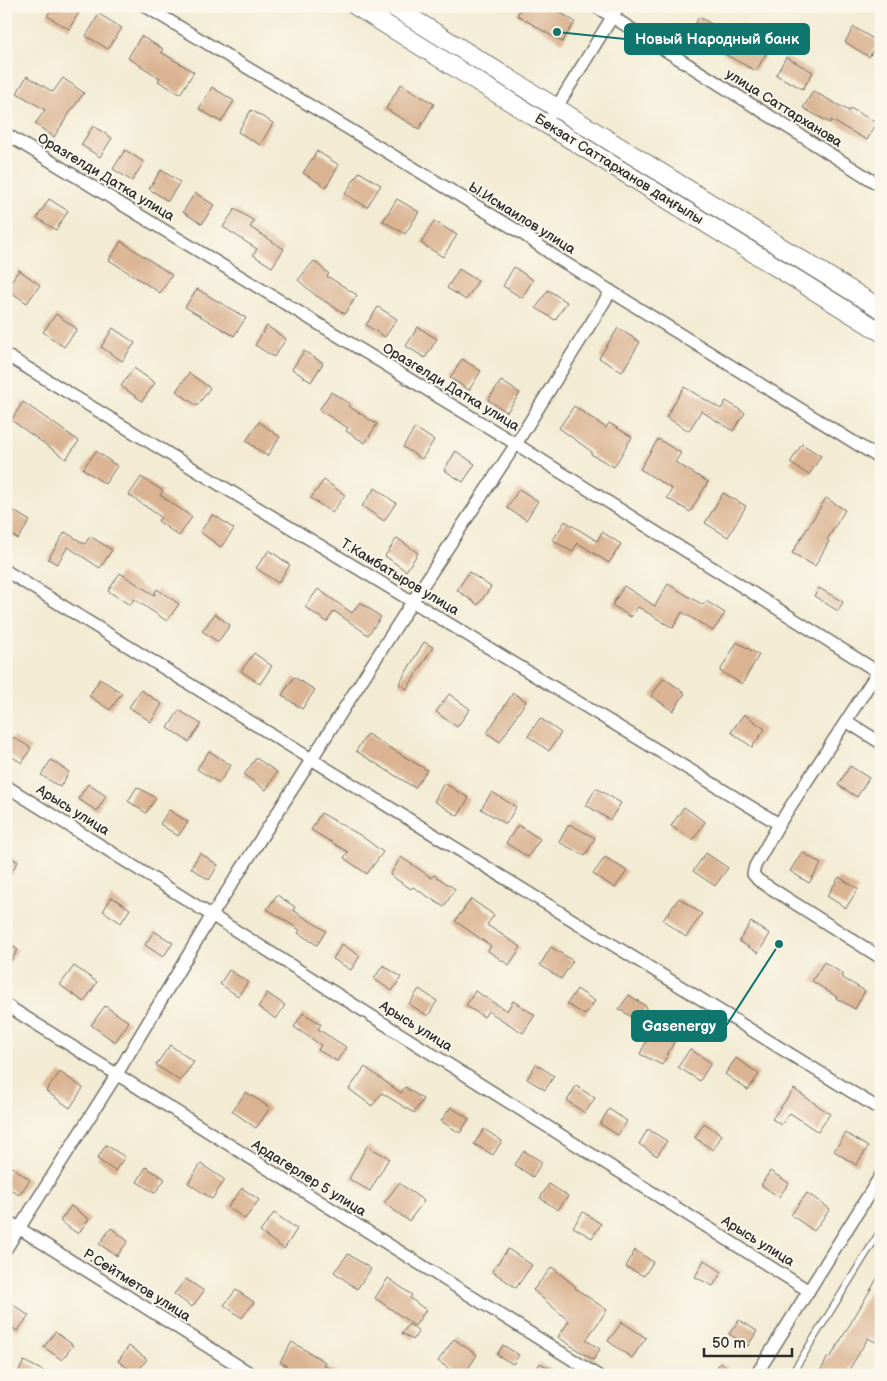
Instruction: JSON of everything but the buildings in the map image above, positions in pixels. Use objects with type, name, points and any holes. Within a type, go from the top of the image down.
[{"type":"main road","name":"Бекзат Саттарханов даңғылы","points":[[356,6],[881,332]]},
{"type":"main road","name":"Бекзат Саттарханов даңғылы","points":[[392,6],[881,309]]},
{"type":"main road","points":[[636,180],[645,163]]},
{"type":"street","name":"Ы.Исмаилов улица","points":[[145,6],[523,234],[554,256],[881,459]]},
{"type":"street","name":"улица Саттарханова","points":[[595,6],[881,186]]},
{"type":"street","points":[[546,124],[619,6]]},
{"type":"street","name":"Оразгелди Датка улица","points":[[6,134],[516,444],[879,669]]},
{"type":"street","points":[[6,1249],[116,1074],[212,915],[412,602],[516,444],[611,291]]},
{"type":"street","name":"Т.Камбатыров улица","points":[[6,355],[779,824]]},
{"type":"street","points":[[6,571],[881,1110]]},
{"type":"street","points":[[879,669],[779,824],[755,866],[753,874],[758,880],[881,958]]},
{"type":"street","points":[[846,721],[881,743]]},
{"type":"street","name":"Арысь улица","points":[[6,786],[809,1291]]},
{"type":"street","name":"Ардагерлер 5 улица","points":[[6,1005],[597,1375]]},
{"type":"street","points":[[756,1375],[881,1176]]},
{"type":"street","name":"Р.Сейтметов улица","points":[[6,1220],[253,1375]]},
{"type":"lane","points":[[791,1375],[881,1230]]},
{"type":"place","name":"Новый Народный банк","points":[[557,32]]},
{"type":"place","name":"Gasenergy","points":[[779,944]]}]
